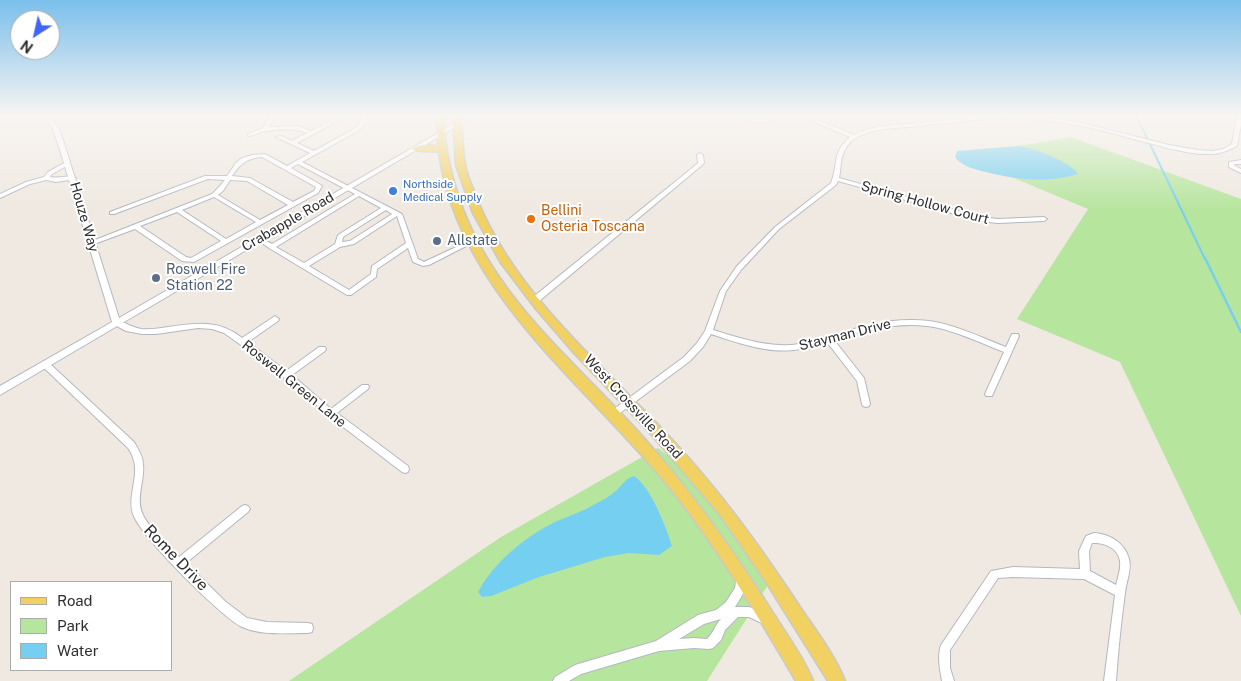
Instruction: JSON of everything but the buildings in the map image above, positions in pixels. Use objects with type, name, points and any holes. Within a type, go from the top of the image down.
[{"type":"main road","points":[[416,148],[430,147],[442,150]]},
{"type":"main road","name":"West Crossville Road","points":[[442,147],[452,195],[471,242],[483,262],[520,313],[676,484],[742,577],[805,681]]},
{"type":"main road","name":"West Crossville Road","points":[[456,147],[461,174],[481,221],[510,270],[628,402],[688,465],[736,525],[827,662],[837,681]]},
{"type":"street","name":"Houze Way","points":[[63,147],[116,322]]},
{"type":"street","points":[[301,147],[314,153]]},
{"type":"street","points":[[286,168],[326,147]]},
{"type":"street","points":[[613,414],[687,359],[700,345],[709,331],[723,292],[739,268],[777,228],[830,188],[836,179],[840,152],[844,147]]},
{"type":"street","points":[[1171,147],[1184,150],[1220,152],[1233,147]]},
{"type":"street","name":"Crabapple Road","points":[[0,391],[416,148]]},
{"type":"street","points":[[1220,152],[1234,162],[1241,162]]},
{"type":"street","points":[[92,243],[214,194],[219,191],[238,163],[259,155],[319,186],[316,192],[196,259],[188,260],[135,226]]},
{"type":"street","points":[[535,300],[702,163],[700,155]]},
{"type":"street","points":[[46,178],[50,173],[68,162]]},
{"type":"street","points":[[298,162],[400,215],[415,260],[423,264],[471,242]]},
{"type":"street","points":[[1234,162],[1231,165],[1241,171]]},
{"type":"street","points":[[112,213],[201,179],[228,177],[248,179],[293,205]]},
{"type":"street","points":[[0,196],[28,183],[46,178],[56,180],[73,178]]},
{"type":"street","name":"Spring Hollow Court","points":[[836,179],[980,219],[998,221],[1044,219]]},
{"type":"street","points":[[214,194],[260,223]]},
{"type":"street","points":[[272,247],[360,194]]},
{"type":"street","points":[[338,245],[340,236],[385,208]]},
{"type":"street","points":[[177,209],[226,242]]},
{"type":"street","points":[[304,266],[338,245],[352,243],[396,214]]},
{"type":"street","points":[[259,239],[349,293],[374,275],[374,268],[410,244]]},
{"type":"street","points":[[242,342],[275,319]]},
{"type":"street","name":"Roswell Green Lane","points":[[116,322],[127,330],[139,333],[179,326],[212,326],[227,331],[405,469]]},
{"type":"street","name":"Stayman Drive","points":[[709,331],[758,345],[776,348],[799,347],[887,324],[913,322],[948,328],[1008,351]]},
{"type":"street","points":[[989,394],[1015,336]]},
{"type":"street","points":[[829,340],[860,380],[866,404]]},
{"type":"street","points":[[286,375],[322,349]]},
{"type":"street","name":"Rome Drive","points":[[45,364],[131,445],[139,459],[135,502],[139,518],[157,542],[226,610],[242,621],[267,629],[308,628]]},
{"type":"street","points":[[332,414],[365,387]]},
{"type":"street","points":[[180,563],[245,509]]},
{"type":"street","points":[[1085,574],[1084,557],[1087,541],[1093,538],[1114,544],[1122,552],[1125,569],[1120,592],[1110,681]]},
{"type":"street","points":[[948,681],[945,668],[945,649],[995,574],[1013,572],[1085,574],[1120,592]]},
{"type":"street","points":[[559,681],[579,669],[658,646],[694,643],[709,644],[717,636],[721,626],[733,609],[740,590],[742,577]]},
{"type":"street","points":[[658,646],[702,619],[733,609],[749,612],[770,622]]},
{"type":"green space","points":[[1014,147],[1098,147],[1241,199],[1241,616],[1120,362],[1017,319],[1088,209],[961,156]]},
{"type":"green space","points":[[658,448],[724,498],[775,574],[707,681],[289,681],[501,537]]},
{"type":"water","points":[[1022,147],[1051,156],[1074,169],[1078,174],[1055,179],[1009,177],[969,167],[955,157],[957,151]]},
{"type":"water","points":[[634,476],[652,498],[662,518],[672,546],[659,555],[629,553],[605,557],[539,577],[491,596],[482,597],[478,592],[501,561],[511,551],[544,528],[605,499],[626,480]]},
{"type":"waterway","points":[[1151,147],[1205,259]]},
{"type":"waterway","points":[[1205,258],[1241,332]]},
{"type":"place","name":"Northside Medical Supply","points":[[393,191]]},
{"type":"place","name":"Bellini Osteria Toscana","points":[[531,219]]},
{"type":"place","name":"Allstate","points":[[437,241]]},
{"type":"place","name":"Roswell Fire Station 22","points":[[156,278]]}]
